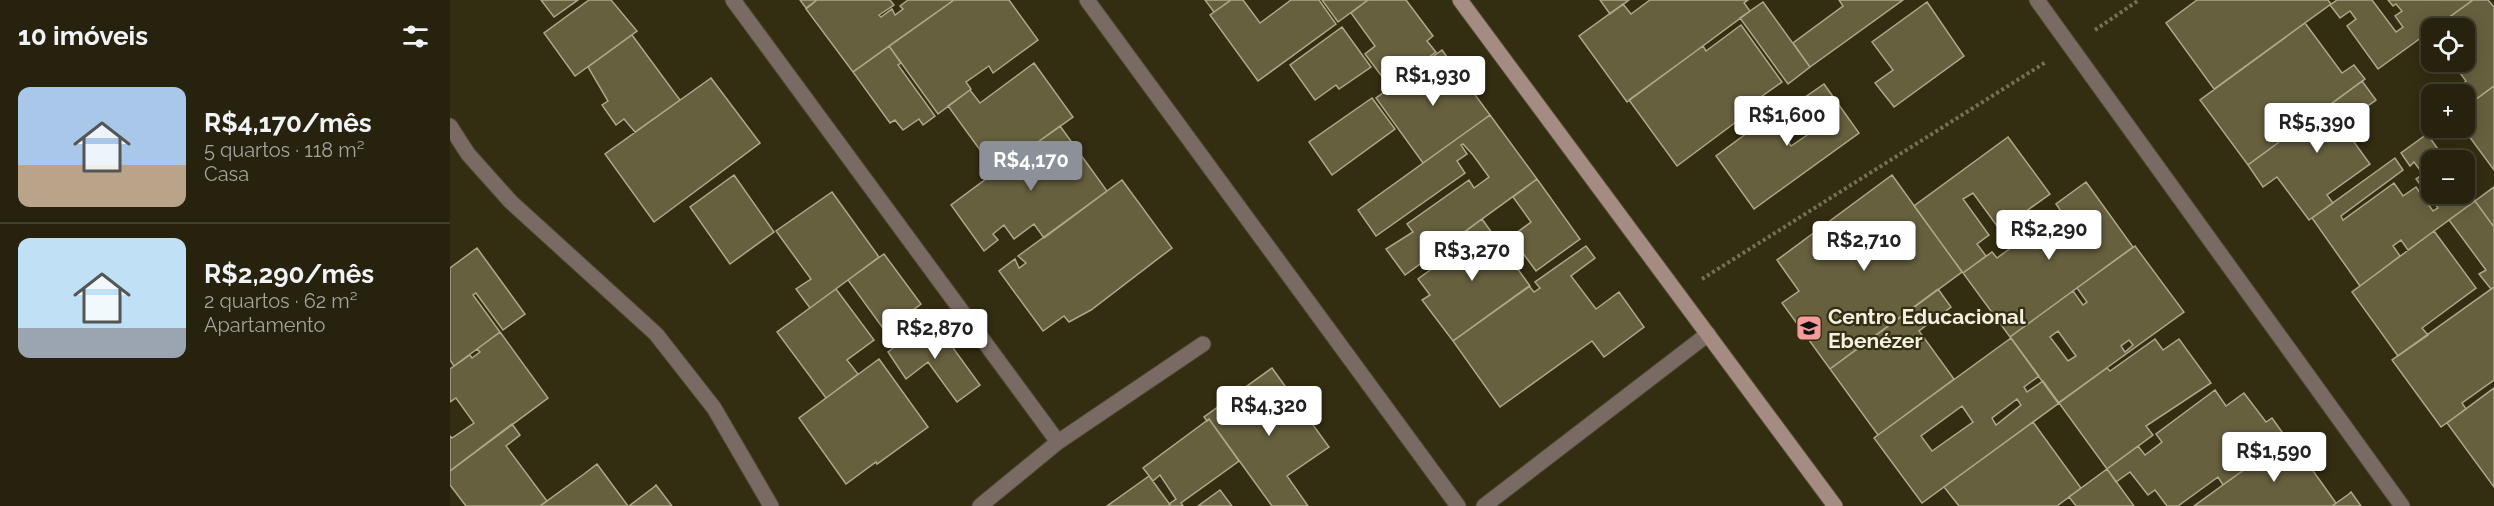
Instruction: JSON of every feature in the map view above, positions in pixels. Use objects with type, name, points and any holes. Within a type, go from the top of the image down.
[{"type":"street","points":[[733,0],[1058,442]]},
{"type":"street","points":[[1087,0],[1458,506]]},
{"type":"street","points":[[1460,0],[1835,506]]},
{"type":"street","points":[[2037,0],[2402,506]]},
{"type":"street","points":[[450,126],[468,154],[511,202],[656,334],[714,408],[771,506]]},
{"type":"street","points":[[1484,506],[1708,334]]},
{"type":"street","points":[[980,506],[1058,442],[1203,344]]},
{"type":"path","points":[[1677,295],[2071,47],[2139,0]]},
{"type":"building","points":[[541,0],[578,0],[554,17]]},
{"type":"building","points":[[589,0],[611,0],[637,31],[575,76],[544,33]]},
{"type":"building","points":[[800,0],[817,0],[806,8]]},
{"type":"building","points":[[817,0],[890,0],[894,5],[879,15],[881,17],[892,9],[895,15],[903,9],[900,6],[908,0],[954,0],[853,72],[806,9]]},
{"type":"building","points":[[954,0],[1009,0],[1038,40],[993,73],[989,66],[966,82],[971,89],[938,114],[889,46]]},
{"type":"building","points":[[1205,0],[1231,0],[1214,12]]},
{"type":"building","points":[[1231,0],[1243,0],[1260,23],[1291,0],[1319,0],[1336,24],[1258,81],[1210,15]]},
{"type":"building","points":[[1322,0],[1368,0],[1338,22]]},
{"type":"building","points":[[1368,0],[1406,0],[1433,36],[1427,41],[1436,52],[1389,86],[1365,54],[1375,46],[1351,13]]},
{"type":"building","points":[[1600,0],[1629,0],[1610,14]]},
{"type":"building","points":[[1650,0],[1748,0],[1744,3],[1750,11],[1627,102],[1579,36],[1623,4],[1631,14]]},
{"type":"building","points":[[1839,0],[1903,0],[1810,67],[1793,43],[1843,6]]},
{"type":"building","points":[[2197,0],[2328,0],[2331,4],[2214,89],[2166,23]]},
{"type":"building","points":[[2337,0],[2372,0],[2396,32],[2403,27],[2395,16],[2402,11],[2388,0],[2473,0],[2448,18],[2421,18],[2421,38],[2378,69],[2347,26],[2356,19],[2350,11],[2340,18],[2330,5]]},
{"type":"building","points":[[2473,0],[2488,0],[2494,7],[2494,86],[2475,100],[2475,84],[2462,84],[2466,81],[2459,72],[2475,72],[2475,18],[2448,18]]},
{"type":"building","points":[[1763,2],[1810,67],[1788,84],[1740,18]]},
{"type":"building","points":[[1927,2],[1964,56],[1894,107],[1875,83],[1893,70],[1872,42]]},
{"type":"building","points":[[2305,23],[2342,73],[2354,65],[2365,79],[2248,165],[2200,100]]},
{"type":"building","points":[[1741,25],[1782,82],[1744,109],[1748,113],[1677,166],[1629,100],[1703,46],[1706,51]]},
{"type":"building","points":[[1342,27],[1371,67],[1339,89],[1336,85],[1315,100],[1290,65]]},
{"type":"building","points":[[632,35],[680,100],[635,132],[624,119],[616,125],[602,105],[608,101],[588,67]]},
{"type":"building","points":[[889,46],[901,63],[898,65],[935,116],[923,125],[919,119],[903,130],[895,120],[890,123],[853,72]]},
{"type":"building","points":[[1442,50],[1490,115],[1423,163],[1376,98]]},
{"type":"building","points":[[1034,63],[1073,117],[996,172],[948,106],[970,90],[980,103]]},
{"type":"building","points":[[711,78],[760,143],[654,222],[605,154]]},
{"type":"building","points":[[2362,81],[2376,100],[2344,123],[2353,137],[2351,138],[2370,164],[2327,195],[2333,203],[2309,220],[2277,177],[2263,187],[2248,165]]},
{"type":"building","points":[[1824,84],[1859,133],[1754,209],[1716,156],[1770,116],[1791,146],[1807,135],[1788,109]]},
{"type":"building","points":[[2494,86],[2494,170],[2470,138],[2475,138],[2475,100]]},
{"type":"building","points":[[1372,98],[1395,129],[1332,175],[1309,142]]},
{"type":"building","points":[[1490,115],[1537,179],[1405,275],[1386,249],[1413,232],[1407,224],[1469,180],[1474,188],[1489,177],[1463,144],[1461,145],[1467,154],[1457,161],[1465,173],[1376,236],[1358,210]]},
{"type":"building","points":[[1060,126],[1107,191],[1044,238],[1034,224],[1014,239],[1004,225],[993,234],[998,240],[984,251],[951,205],[1017,156],[1021,162],[1023,160],[1020,155]]},
{"type":"building","points":[[2008,137],[2050,194],[2000,230],[1973,193],[1963,199],[1989,235],[1977,244],[1986,256],[1963,273],[1914,206]]},
{"type":"building","points":[[2422,138],[2430,138],[2439,150],[2421,150],[2421,171],[2414,162],[2410,166],[2401,153]]},
{"type":"building","points":[[2395,158],[2403,170],[2341,216],[2343,220],[2394,183],[2403,196],[2416,187],[2421,194],[2421,204],[2428,204],[2433,211],[2438,208],[2435,204],[2471,204],[2408,250],[2401,240],[2393,246],[2400,256],[2360,286],[2312,218]]},
{"type":"building","points":[[734,175],[774,232],[730,264],[690,207]]},
{"type":"building","points":[[1892,175],[1962,272],[1830,369],[1782,303],[1799,291],[1777,260]]},
{"type":"building","points":[[2421,175],[2421,186],[2416,179]]},
{"type":"building","points":[[1537,179],[1580,239],[1536,271],[1511,237],[1531,222],[1513,197]]},
{"type":"building","points":[[1122,180],[1172,248],[1091,310],[1069,322],[1064,316],[1043,331],[999,271],[1015,259],[1019,268],[1026,263],[1018,256]]},
{"type":"building","points":[[2086,182],[2133,247],[2010,337],[1963,273],[1992,252],[1997,258],[2061,211],[2056,204]]},
{"type":"building","points":[[2494,187],[2494,227],[2475,201]]},
{"type":"building","points":[[832,192],[879,257],[810,308],[796,289],[811,279],[776,231]]},
{"type":"building","points":[[2475,201],[2494,227],[2494,287],[2491,289],[2479,274],[2486,270],[2449,220],[2471,204],[2475,204]]},
{"type":"building","points":[[1482,219],[1530,286],[1453,341],[1422,300],[1430,295],[1418,279],[1467,243],[1461,235]]},
{"type":"building","points":[[2434,231],[2476,288],[2422,328],[2428,335],[2398,356],[2352,292]]},
{"type":"building","points":[[1586,246],[1595,258],[1571,276],[1596,309],[1619,292],[1644,327],[1604,357],[1592,341],[1500,407],[1453,341],[1529,286],[1534,292],[1540,288],[1535,282]]},
{"type":"building","points":[[2135,246],[2184,312],[2058,403],[2010,337],[2073,291],[2083,305],[2087,302],[2077,288]],"holes":[[[2058,331],[2076,356],[2068,361],[2050,337]],[[2129,340],[2133,345],[2125,352],[2121,346]]]},
{"type":"building","points":[[477,248],[525,314],[503,330],[476,293],[473,295],[500,332],[454,366],[450,360],[450,268]]},
{"type":"building","points":[[884,254],[921,304],[885,331],[848,280]]},
{"type":"building","points":[[2494,287],[2494,380],[2462,403],[2466,409],[2441,427],[2392,360]]},
{"type":"building","points":[[836,289],[874,340],[847,360],[858,374],[826,398],[777,332]]},
{"type":"building","points":[[1938,289],[1951,307],[1919,331],[1954,379],[1878,435],[1830,369]]},
{"type":"building","points":[[932,319],[980,385],[957,402],[928,362],[906,379],[888,352]]},
{"type":"building","points":[[500,332],[548,398],[450,471],[450,436],[452,438],[474,423],[456,398],[450,402],[450,369],[470,355],[472,358],[480,352],[477,349]]},
{"type":"building","points":[[2011,338],[2039,376],[2024,387],[2027,392],[2043,381],[2059,403],[1922,503],[1874,438]],"holes":[[[2017,399],[2021,405],[1996,425],[1992,418]],[[1962,406],[1973,422],[1932,451],[1921,436]]]},
{"type":"building","points":[[2155,339],[2163,350],[2179,339],[2211,383],[2146,426],[2153,435],[2107,469],[2059,403],[2107,368],[2110,371]]},
{"type":"building","points":[[879,359],[928,427],[846,484],[799,418]]},
{"type":"building","points":[[1272,368],[1329,447],[1287,476],[1308,506],[1272,506],[1209,419],[1207,421],[1204,417]]},
{"type":"building","points":[[2494,388],[2494,487],[2447,423]]},
{"type":"building","points":[[2215,390],[2226,406],[2244,393],[2266,422],[2272,418],[2287,439],[2223,485],[2218,477],[2178,506],[2167,506],[2155,490],[2148,495],[2130,472],[2116,482],[2107,469],[2138,446],[2145,455],[2162,442],[2156,434]]},
{"type":"building","points":[[1209,419],[1239,461],[1181,503],[1183,506],[1171,506],[1169,504],[1176,499],[1160,475],[1153,481],[1143,468]]},
{"type":"building","points":[[2033,422],[2081,488],[2057,506],[1959,506],[1944,487]]},
{"type":"building","points":[[512,424],[520,435],[506,446],[547,501],[540,506],[466,506],[450,485],[450,471]]},
{"type":"building","points":[[2289,437],[2336,503],[2332,506],[2194,506]]},
{"type":"building","points":[[597,464],[628,506],[540,506],[584,474]]},
{"type":"building","points":[[2107,469],[2134,506],[2076,506],[2069,497]]},
{"type":"building","points":[[1149,476],[1171,506],[1107,506]]},
{"type":"building","points":[[656,485],[672,506],[629,506],[654,487]]},
{"type":"building","points":[[1220,490],[1232,506],[1198,506]]},
{"type":"building","points":[[2351,492],[2361,506],[2332,506],[2349,494]]},
{"type":"place","name":"Centro Educacional Ebenézer","points":[[1809,328]]}]
